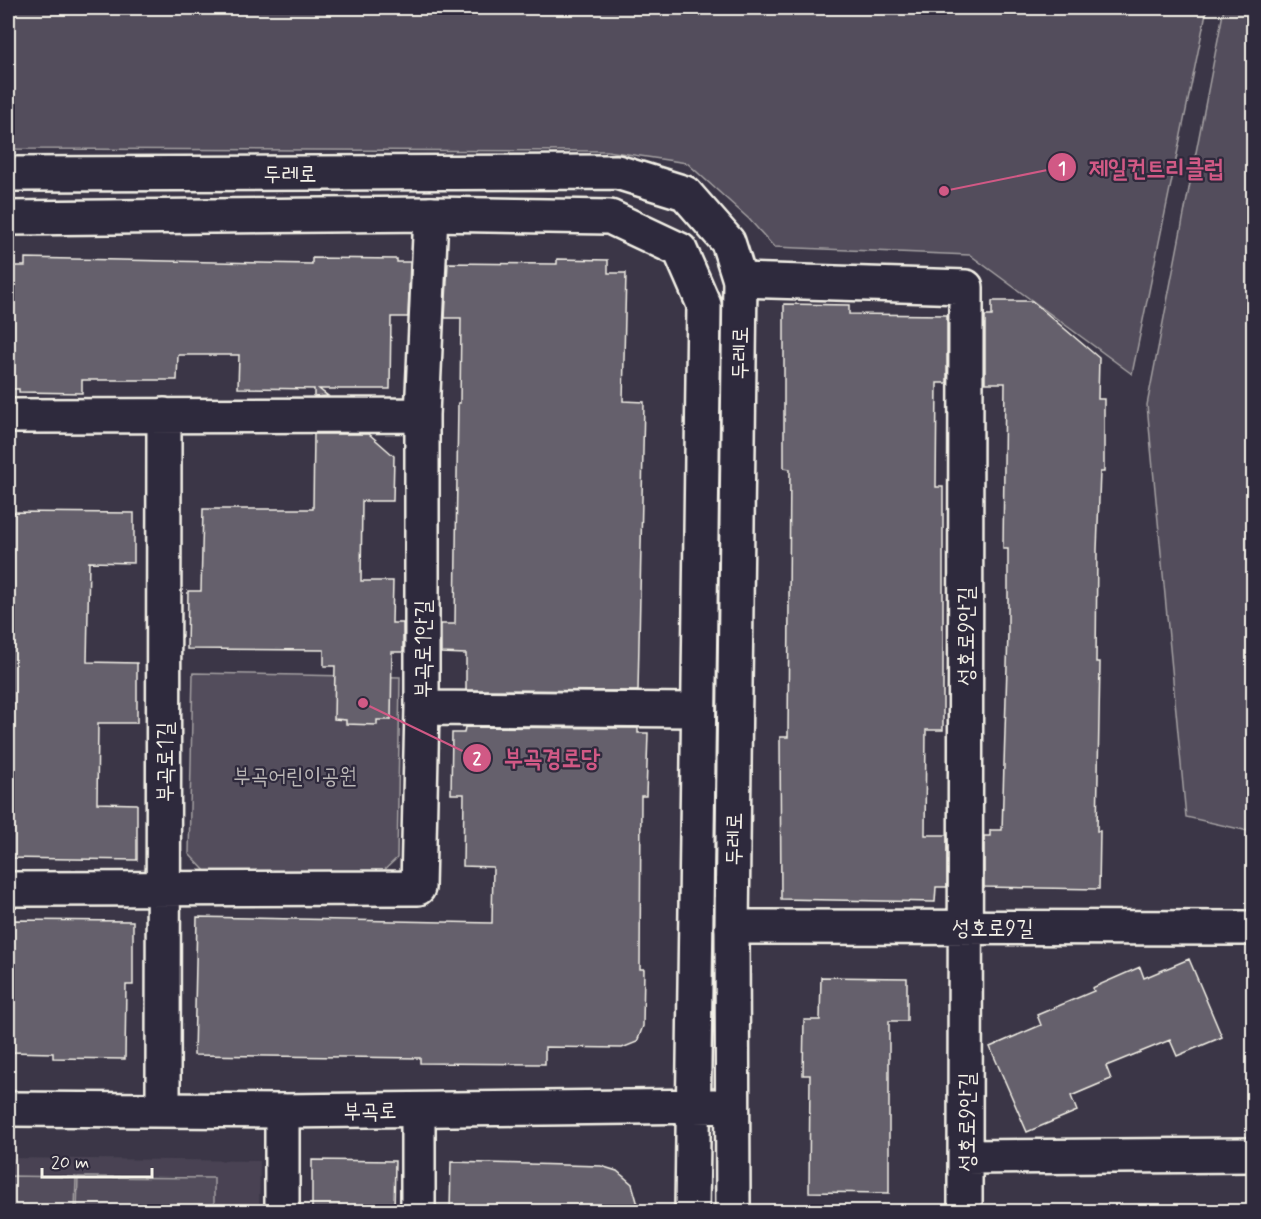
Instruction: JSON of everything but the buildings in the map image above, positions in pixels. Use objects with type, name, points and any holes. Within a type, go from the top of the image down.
[{"type":"street","name":"두레로","points":[[8,174],[617,172],[684,193],[728,242],[740,280],[732,927],[733,1212]]},
{"type":"street","name":"두레로","points":[[8,218],[431,214],[610,217],[680,250],[704,305],[691,1106],[692,1212]]},
{"type":"street","name":"부곡로1안길","points":[[8,889],[418,888],[422,708],[422,415],[431,214]]},
{"type":"street","name":"성호로9안길","points":[[740,280],[966,287],[965,1212]]},
{"type":"street","name":"부곡로1길","points":[[163,1109],[164,415]]},
{"type":"street","points":[[8,416],[422,415]]},
{"type":"street","points":[[422,708],[697,710]]},
{"type":"street","name":"성호로9길","points":[[732,927],[1254,928]]},
{"type":"street","name":"부곡로","points":[[8,1109],[282,1111],[733,1106]]},
{"type":"street","points":[[418,1110],[418,1212]]},
{"type":"street","points":[[282,1111],[282,1212]]},
{"type":"street","points":[[966,1157],[1254,1155]]},
{"type":"shaded area","points":[[8,1158],[260,1161],[259,1211],[8,1212]]},
{"type":"green space","points":[[8,8],[1207,8],[1132,374],[970,255],[774,247],[749,219],[687,163],[607,151],[8,149]]},
{"type":"green space","points":[[1224,8],[1254,8],[1253,832],[1186,817],[1147,405]]},
{"type":"green space","name":"부곡어린이공원","points":[[193,673],[400,677],[397,858],[377,877],[208,874],[189,854]]},
{"type":"green space","points":[[8,1176],[76,1177],[75,1211],[8,1211]]},
{"type":"green space","points":[[78,1177],[214,1178],[214,1211],[77,1211]]},
{"type":"place","name":"제일컨트리클럽","points":[[944,191]]},
{"type":"place","name":"부곡경로당","points":[[363,703]]}]
